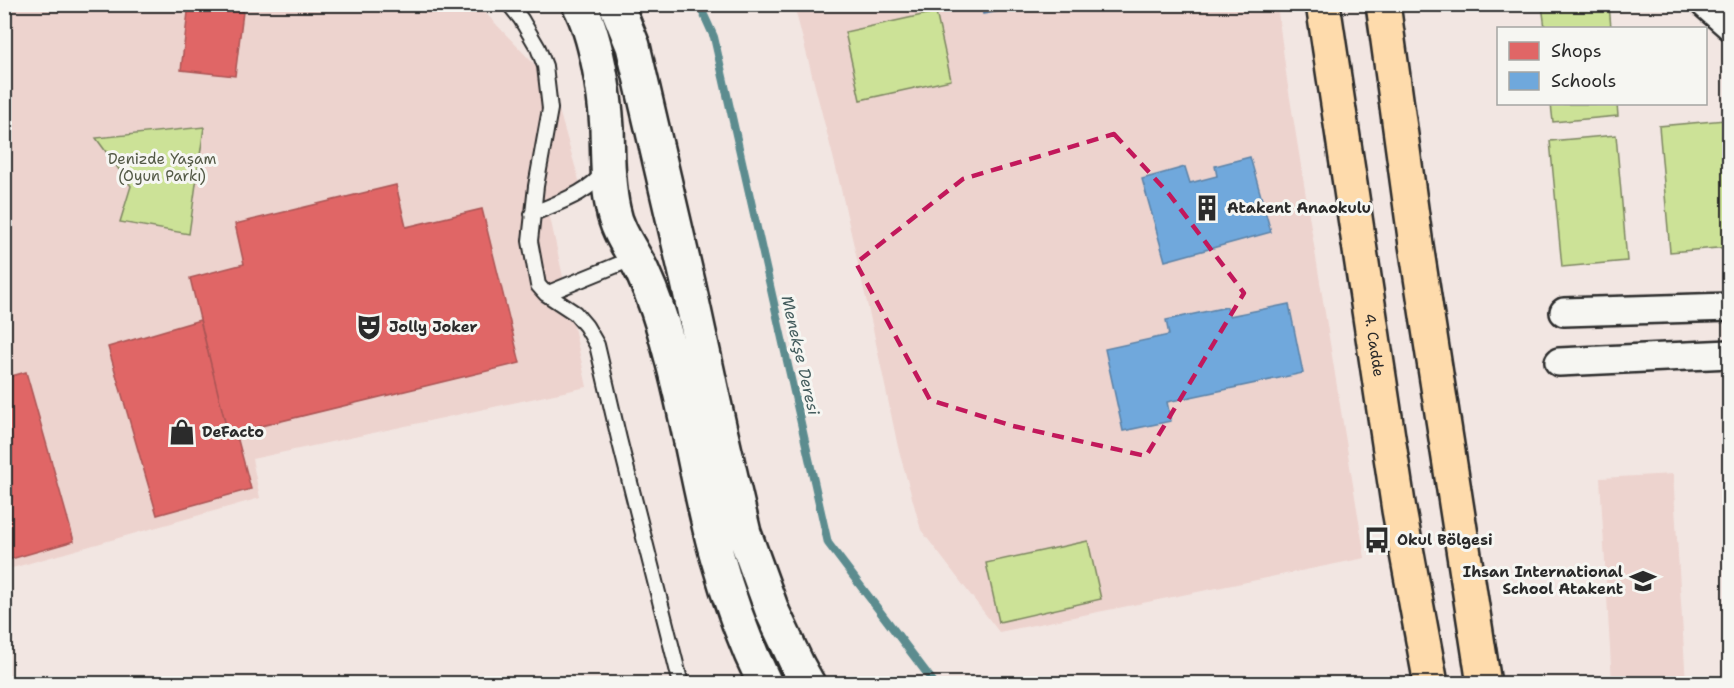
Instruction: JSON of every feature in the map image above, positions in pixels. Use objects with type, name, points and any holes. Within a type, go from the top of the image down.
[{"type":"main road","name":"4. Cadde","points":[[1323,4],[1399,510],[1431,684]]},
{"type":"main road","points":[[1383,4],[1416,244],[1484,684]]},
{"type":"street","points":[[579,4],[595,49],[598,67],[607,125],[607,165],[613,213],[658,310],[671,354],[717,555],[732,605],[765,684]]},
{"type":"street","points":[[615,4],[633,46],[744,533],[773,613],[808,684]]},
{"type":"street","points":[[1705,4],[1730,26]]},
{"type":"street","points":[[607,165],[623,153],[644,150],[651,153],[662,170]]},
{"type":"street","points":[[634,258],[663,247],[669,240],[673,217]]},
{"type":"street","points":[[1564,312],[1730,307]]},
{"type":"street","points":[[1559,362],[1730,354]]},
{"type":"lane","points":[[509,4],[538,48],[545,66],[550,109],[532,214],[530,241],[538,285],[546,294],[575,312],[597,345],[681,684]]},
{"type":"lane","points":[[532,214],[586,189],[599,178],[607,165]]},
{"type":"lane","points":[[546,294],[634,258]]},
{"type":"highlighted area","points":[[1114,134],[1169,194],[1244,293],[1146,456],[1013,426],[930,400],[856,263],[963,179]]},
{"type":"shaded area","points":[[5,5],[478,5],[551,82],[581,187],[546,199],[587,387],[252,459],[260,498],[5,570]]},
{"type":"shaded area","points":[[794,5],[1277,5],[1287,80],[1365,558],[999,632],[921,530],[898,447],[837,172]]},
{"type":"shaded area","name":"Ihsan International School Atakent","points":[[1673,474],[1686,683],[1612,683],[1600,478]]},
{"type":"green space","points":[[1542,5],[1609,5],[1611,27],[1545,27]]},
{"type":"green space","points":[[936,12],[951,80],[860,100],[845,32]]},
{"type":"green space","points":[[1551,105],[1617,105],[1618,116],[1553,122]]},
{"type":"green space","points":[[1725,120],[1730,176],[1729,247],[1670,252],[1659,126]]},
{"type":"green space","name":"Denizde Yaşam (Oyun Parkı)","points":[[204,127],[189,234],[120,222],[131,186],[96,138]]},
{"type":"green space","points":[[1616,135],[1627,261],[1562,267],[1550,141]]},
{"type":"green space","points":[[1088,541],[1101,599],[999,622],[986,563]]},
{"type":"building: Shops","points":[[189,4],[244,4],[235,76],[181,70]]},
{"type":"building: Shops","points":[[396,185],[406,227],[482,209],[520,363],[228,434],[190,278],[244,264],[235,224]]},
{"type":"building: Shops","points":[[200,320],[228,434],[238,440],[251,489],[157,515],[108,347]]},
{"type":"building: Shops","points":[[26,372],[74,541],[4,561],[4,378]]},
{"type":"building: Schools","points":[[982,4],[1039,4],[983,14]]},
{"type":"building: Schools","name":"Atakent Anaokulu","points":[[1250,157],[1271,232],[1165,261],[1142,179],[1185,167],[1190,183],[1217,176],[1215,166]]},
{"type":"building: Schools","points":[[1289,304],[1303,373],[1167,402],[1171,421],[1123,431],[1105,349],[1169,335],[1166,320],[1227,307],[1229,316]]},
{"type":"waterway","name":"Menekşe Deresi","points":[[699,4],[714,37],[828,543],[935,684]]},
{"type":"place","name":"Atakent Anaokulu","points":[[1207,208]]},
{"type":"place","name":"Jolly Joker","points":[[369,327]]},
{"type":"place","name":"DeFacto","points":[[182,432]]},
{"type":"place","name":"Okul Bölgesi","points":[[1377,540]]},
{"type":"place","name":"Ihsan International School Atakent","points":[[1643,581]]}]
